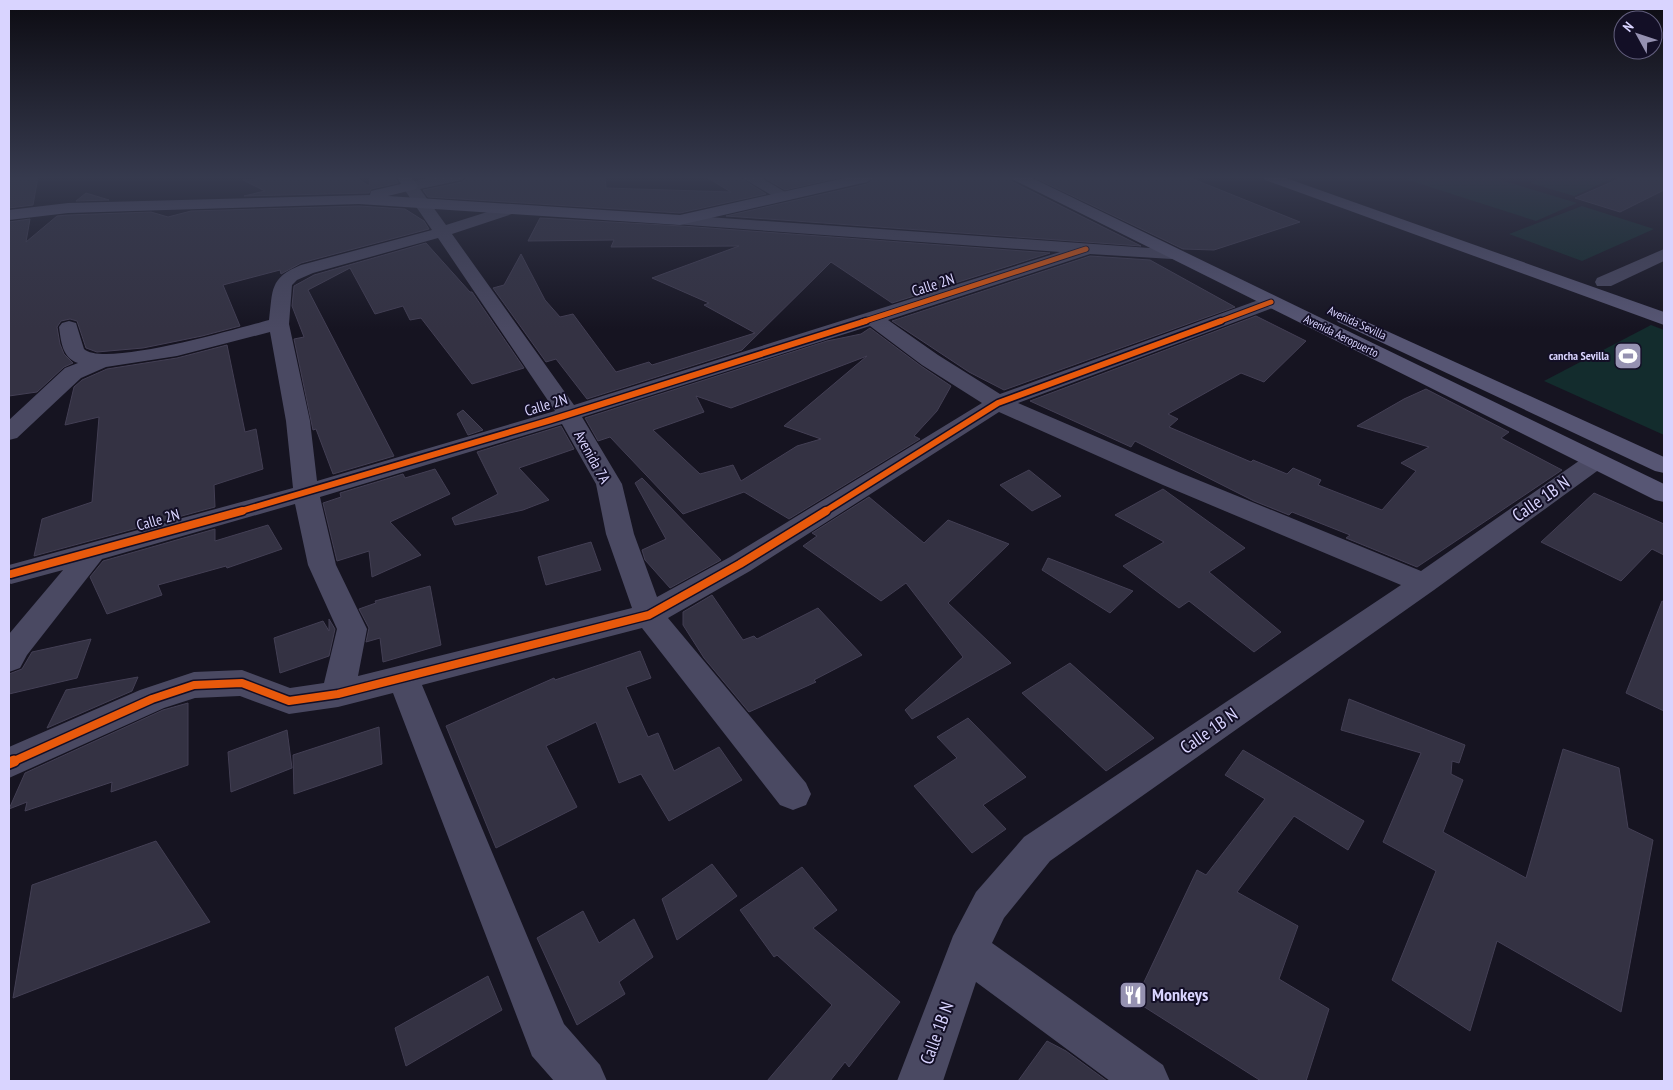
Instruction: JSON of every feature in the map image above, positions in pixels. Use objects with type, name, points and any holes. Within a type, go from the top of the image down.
[{"type":"street","name":"Avenida 7A","points":[[439,228],[568,413],[609,484],[620,534],[649,615],[793,794]]},
{"type":"street","points":[[338,694],[352,629],[322,565],[306,493],[298,421],[278,324],[283,284],[290,276],[307,269],[455,228]]},
{"type":"street","points":[[790,228],[1086,249],[1175,246]]},
{"type":"street","name":"Avenida Aeropuerto","points":[[1134,228],[1175,246],[1271,302],[1664,494]]},
{"type":"street","name":"Avenida Sevilla","points":[[1142,228],[1175,246],[1216,256],[1664,466]]},
{"type":"street","points":[[1411,228],[1664,319]]},
{"type":"street","points":[[1450,228],[1664,303]]},
{"type":"street","name":"Calle 2N","points":[[11,574],[306,493],[873,319],[1086,249]]},
{"type":"street","points":[[1604,282],[1664,254]]},
{"type":"street","points":[[9,763],[152,699],[194,685],[242,683],[289,701],[338,694],[649,615],[740,564],[998,403],[1271,302]]},
{"type":"street","points":[[873,319],[930,360],[998,403],[1172,479],[1424,583]]},
{"type":"street","points":[[9,433],[73,373],[102,361],[153,354],[278,324]]},
{"type":"street","points":[[69,327],[72,349],[82,358],[102,361]]},
{"type":"street","points":[[9,408],[34,411]]},
{"type":"street","name":"Calle 1B N","points":[[920,1081],[967,950],[990,905],[1037,849],[1424,583],[1595,461]]},
{"type":"street","points":[[9,660],[14,649],[92,553]]},
{"type":"street","points":[[403,678],[548,1040],[584,1081]]},
{"type":"street","points":[[967,950],[1147,1081]]},
{"type":"green space","points":[[1525,228],[1654,229],[1582,261],[1509,234]]},
{"type":"green space","name":"cancha Sevilla","points":[[1651,325],[1664,330],[1664,435],[1544,381]]},
{"type":"building","points":[[9,228],[28,228],[26,242],[43,228],[429,229],[301,263],[281,274],[280,270],[223,285],[240,326],[202,336],[143,348],[97,352],[86,348],[77,321],[70,319],[61,321],[57,327],[60,344],[64,354],[73,363],[64,367],[37,392],[9,396]]},
{"type":"building","points":[[535,228],[707,228],[1050,253],[892,303],[831,262],[742,350],[587,399],[556,359],[546,362],[493,288],[504,285],[521,254],[545,300],[560,317],[573,314],[616,372],[649,362],[652,365],[755,333],[704,305],[709,303],[652,278],[739,246],[611,247],[614,240],[528,241]]},
{"type":"building","points":[[890,228],[1105,228],[1141,246]]},
{"type":"building","points":[[1139,228],[1282,228],[1214,250],[1183,249]]},
{"type":"building","points":[[426,243],[472,292],[524,368],[472,384],[421,318],[410,320],[403,306],[375,314],[350,268],[308,290],[394,456],[333,474],[316,429],[313,430],[294,339],[304,337],[292,306],[294,286],[314,275]]},
{"type":"building","points":[[1090,256],[1150,260],[1235,307],[1004,390],[969,372],[892,321]]},
{"type":"building","points":[[1256,316],[1306,341],[1264,382],[1241,373],[1168,414],[1178,419],[1169,427],[1251,462],[1253,460],[1287,474],[1293,468],[1321,480],[1318,485],[1382,510],[1416,471],[1401,463],[1429,447],[1357,426],[1404,399],[1426,389],[1509,432],[1501,438],[1562,470],[1417,567],[1346,538],[1350,535],[1292,512],[1289,515],[1254,501],[1135,441],[1131,447],[1030,401]]},
{"type":"building","points":[[870,328],[951,386],[937,411],[914,436],[920,439],[789,519],[744,492],[683,514],[610,437],[598,441],[585,418],[827,341],[861,334]],"holes":[[[867,356],[784,426],[821,439],[797,446],[741,481],[733,465],[700,474],[653,430],[704,412],[696,396],[731,408]]]},
{"type":"building","points":[[227,345],[245,432],[256,429],[263,469],[214,485],[215,507],[34,556],[42,519],[92,502],[99,417],[65,425],[74,387],[82,380],[107,369],[177,358]]},
{"type":"building","points":[[463,410],[483,430],[468,435],[457,414]]},
{"type":"building","points":[[561,426],[574,449],[519,468],[549,500],[523,510],[455,525],[452,518],[498,494],[477,452]]},
{"type":"building","points":[[435,469],[450,494],[390,522],[421,555],[372,577],[369,551],[337,561],[323,503],[341,497],[340,493],[403,474],[405,478]]},
{"type":"building","points":[[1029,470],[1061,496],[1032,511],[1000,485]]},
{"type":"building","points":[[642,478],[721,560],[670,588],[645,560],[642,550],[666,539],[635,483]]},
{"type":"building","points":[[1163,489],[1245,548],[1209,572],[1281,632],[1254,652],[1189,601],[1179,608],[1123,566],[1164,542],[1115,515]]},
{"type":"building","points":[[1594,493],[1664,524],[1664,555],[1652,549],[1621,581],[1541,542]]},
{"type":"building","points":[[869,497],[924,543],[948,520],[1009,544],[948,603],[1011,663],[912,719],[905,710],[963,657],[906,583],[881,601],[803,546],[817,536],[812,533]]},
{"type":"building","points":[[268,525],[282,549],[227,568],[226,566],[158,585],[162,595],[107,614],[90,577],[103,561],[215,529],[215,541]]},
{"type":"building","points":[[591,542],[601,570],[546,585],[538,557]]},
{"type":"building","points":[[1048,558],[1133,591],[1110,613],[1042,570]]},
{"type":"building","points":[[430,586],[441,645],[383,662],[380,638],[366,642],[369,628],[359,609],[376,603],[375,601]]},
{"type":"building","points":[[712,595],[743,640],[754,636],[757,639],[818,608],[862,655],[814,680],[816,682],[749,712],[704,658],[683,625],[683,612]]},
{"type":"building","points":[[1662,601],[1664,602],[1664,711],[1626,693]]},
{"type":"building","points":[[329,619],[335,629],[329,656],[280,673],[274,638],[323,621],[329,631]]},
{"type":"building","points":[[91,639],[77,678],[9,694],[9,674],[22,669],[32,652]]},
{"type":"building","points":[[640,651],[651,678],[626,687],[648,737],[658,733],[674,771],[719,747],[742,780],[669,821],[641,774],[619,783],[596,722],[546,746],[577,807],[496,848],[446,726],[554,678],[555,680]]},
{"type":"building","points":[[1070,663],[1154,738],[1106,771],[1022,693]]},
{"type":"building","points":[[138,677],[132,691],[47,728],[66,690]]},
{"type":"building","points":[[1349,699],[1465,745],[1459,763],[1452,761],[1451,774],[1463,780],[1443,832],[1526,878],[1563,749],[1619,768],[1628,828],[1653,840],[1621,1012],[1497,941],[1470,1031],[1392,980],[1436,871],[1383,842],[1421,753],[1341,730]]},
{"type":"building","points":[[188,703],[188,765],[111,792],[112,782],[25,811],[27,802],[9,809],[25,773],[163,710]]},
{"type":"building","points":[[968,718],[1026,777],[983,805],[1006,829],[972,853],[914,786],[957,758],[937,737]]},
{"type":"building","points":[[379,727],[382,764],[294,794],[293,755]]},
{"type":"building","points":[[287,730],[292,768],[231,792],[228,752]]},
{"type":"building","points":[[1243,750],[1364,821],[1348,850],[1294,816],[1237,892],[1298,926],[1279,979],[1329,1009],[1306,1081],[1261,1081],[1135,1001],[1197,870],[1206,875],[1265,799],[1225,775]]},
{"type":"building","points":[[156,841],[210,922],[13,998],[32,885]]},
{"type":"building","points":[[712,864],[737,896],[677,940],[662,899]]},
{"type":"building","points":[[802,867],[837,910],[813,928],[900,1002],[849,1067],[845,1062],[830,1081],[767,1081],[832,1005],[777,955],[774,957],[740,910]]},
{"type":"building","points":[[583,911],[599,943],[634,919],[653,957],[619,982],[625,994],[577,1025],[537,938]]},
{"type":"building","points":[[488,976],[502,1010],[406,1066],[395,1028]]},
{"type":"building","points":[[1047,1041],[1066,1051],[1107,1081],[1018,1081]]},
{"type":"cycle path","points":[[11,574],[282,500],[551,420],[819,336],[1086,249]]},
{"type":"cycle path","points":[[9,763],[152,699],[194,685],[242,683],[289,701],[338,694],[649,615],[740,564],[998,403],[1271,302]]},
{"type":"place","name":"cancha Sevilla","points":[[1628,356]]},
{"type":"place","name":"Monkeys","points":[[1133,995]]}]
